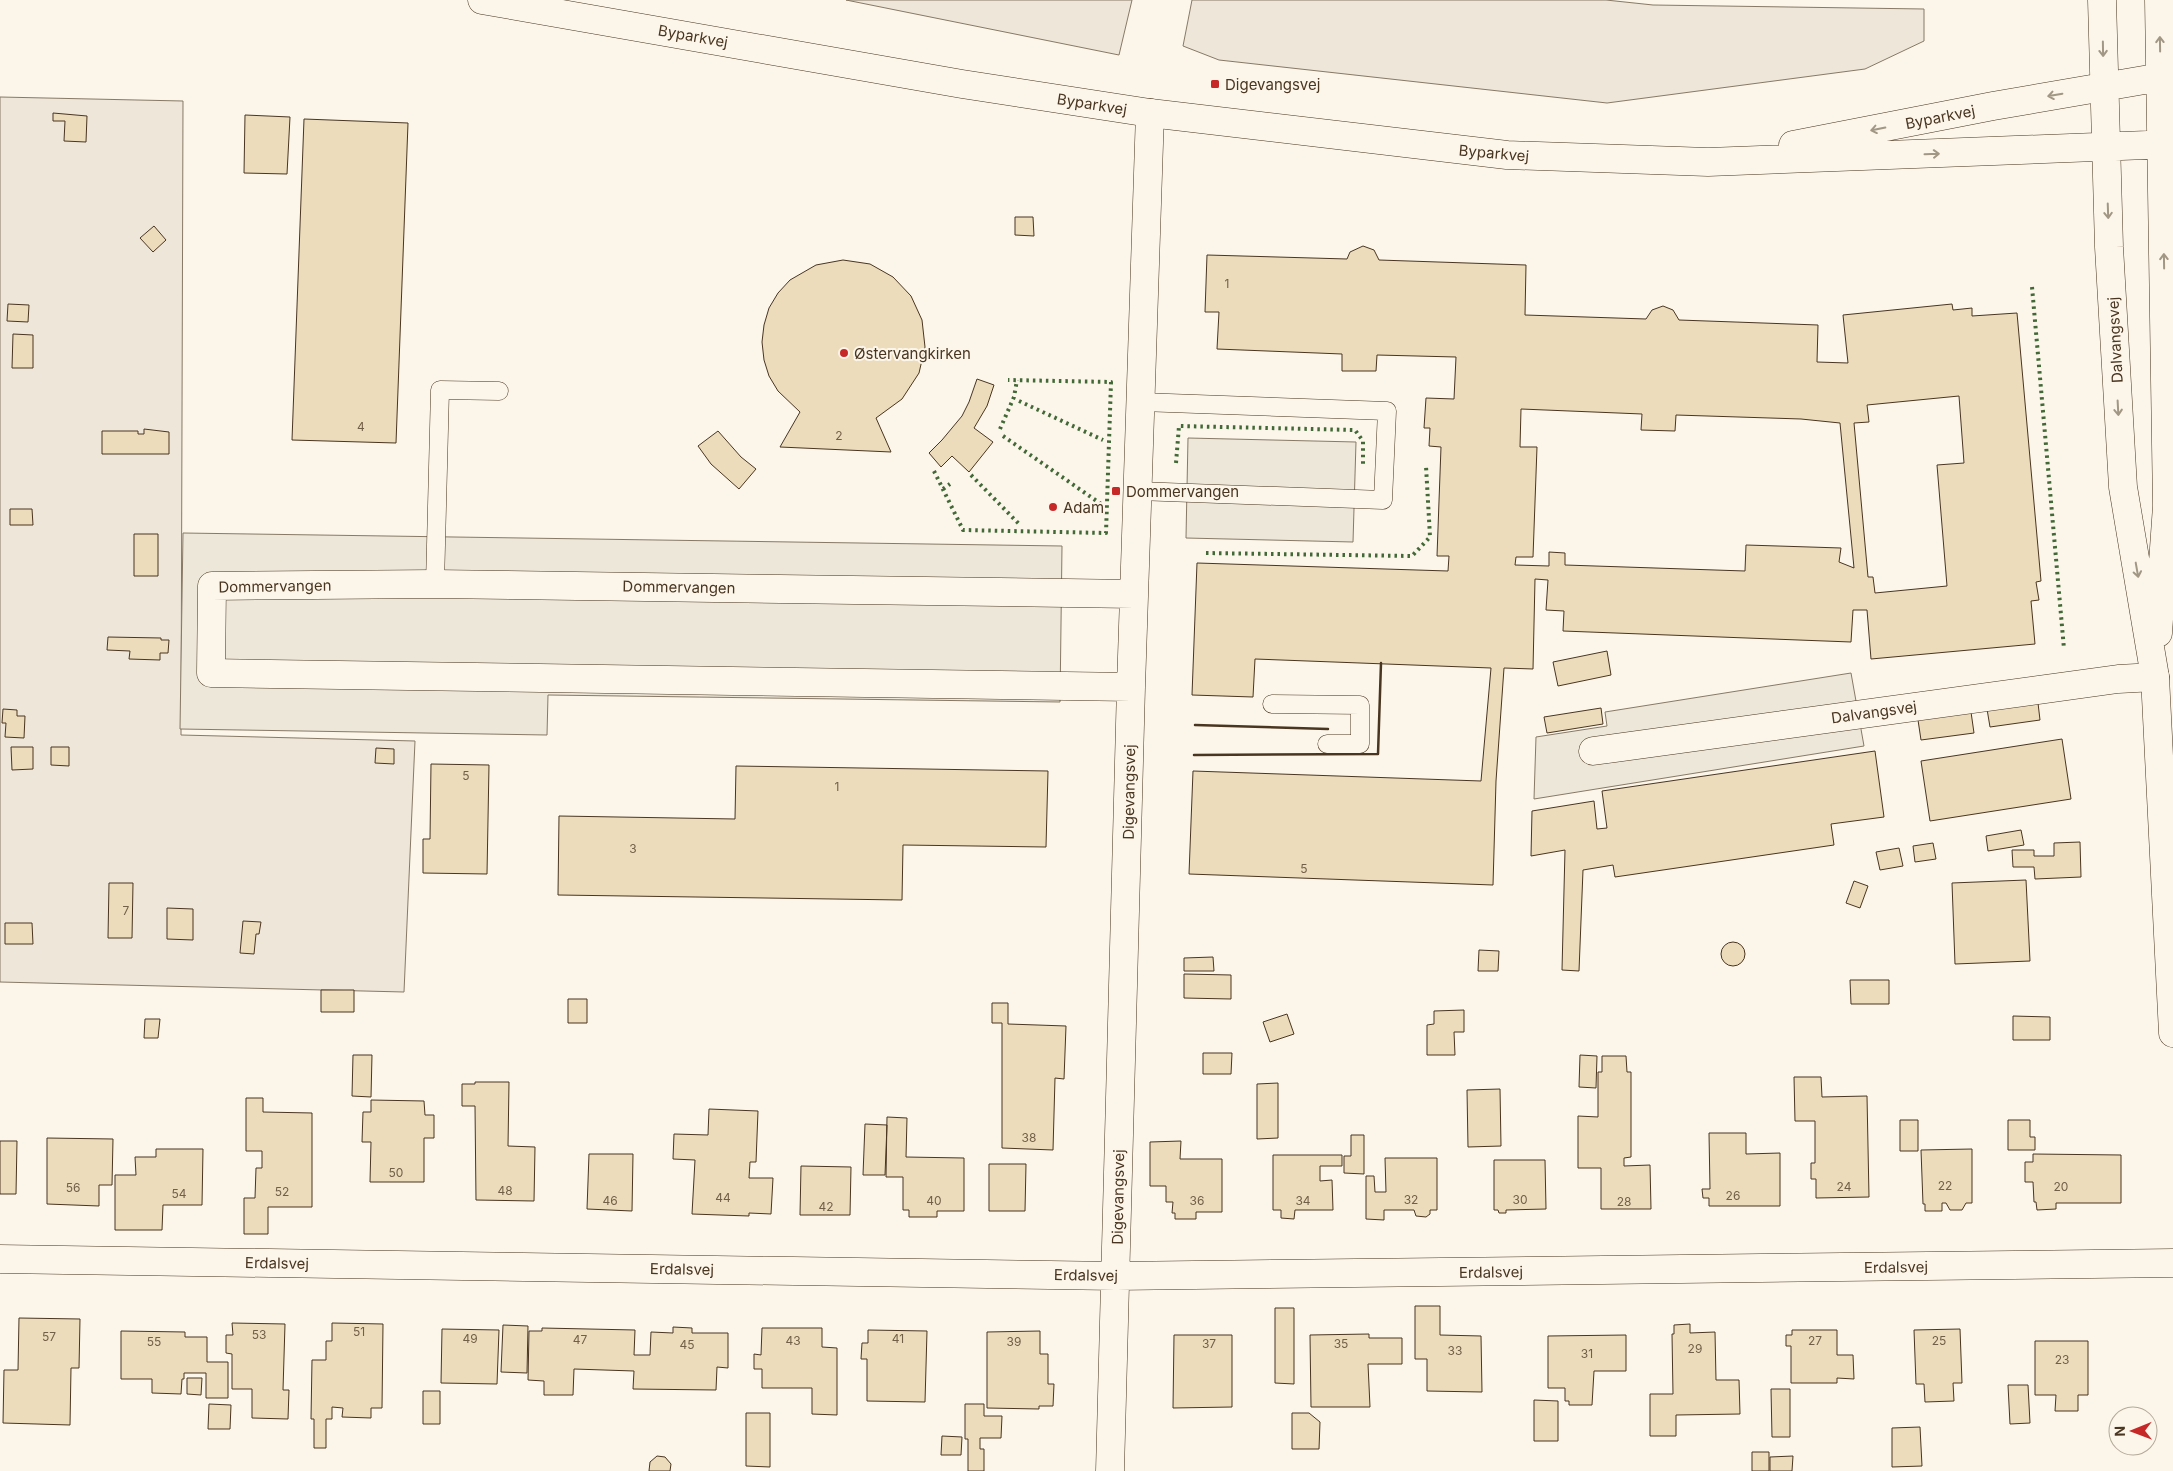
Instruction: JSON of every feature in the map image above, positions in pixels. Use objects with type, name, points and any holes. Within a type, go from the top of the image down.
[{"type":"street","name":"Byparkvej","points":[[482,0],[962,84],[1150,112],[1507,155],[1708,162],[2168,145]]},
{"type":"street","name":"Dalvangsvej","points":[[2102,0],[2103,86],[2123,487],[2155,677],[2173,1033]]},
{"type":"street","name":"Dalvangsvej","points":[[2155,677],[2167,506],[2168,145],[2167,76],[2160,0]]},
{"type":"street","name":"Byparkvej","points":[[1708,162],[2103,86],[2167,76]]},
{"type":"street","name":"Digevangsvej","points":[[1110,1471],[1131,687],[1150,112]]},
{"type":"street","name":"Dommervangen","points":[[1131,687],[211,673],[212,586],[434,584],[1134,594]]},
{"type":"street","name":"Dalvangsvej","points":[[1593,750],[2118,679],[2155,677]]},
{"type":"street","name":"Erdalsvej","points":[[0,1259],[1116,1276],[2173,1264]]},
{"type":"lane","points":[[434,584],[440,390],[500,391]]},
{"type":"lane","points":[[1138,492],[1383,500],[1387,411],[1141,402]]},
{"type":"lane","points":[[1272,704],[1360,705],[1360,744],[1327,744]]},
{"type":"shaded area","points":[[846,0],[1132,0],[1119,55]]},
{"type":"shaded area","points":[[1192,0],[1606,0],[1653,5],[1924,9],[1924,41],[1865,69],[1607,103],[1219,60],[1183,46]]},
{"type":"shaded area","points":[[0,97],[183,101],[181,735],[415,741],[404,992],[0,982]]},
{"type":"shaded area","points":[[1188,438],[1356,442],[1353,542],[1186,538]]},
{"type":"shaded area","points":[[183,533],[1062,546],[1060,702],[548,695],[547,735],[180,729]]},
{"type":"shaded area","points":[[1851,673],[1864,746],[1534,799],[1536,737],[1607,726],[1605,712]]},
{"type":"building","points":[[53,113],[87,116],[86,142],[64,141],[65,121],[53,121]]},
{"type":"building","points":[[245,115],[290,117],[287,174],[244,173]]},
{"type":"building","points":[[304,119],[408,123],[396,443],[292,440]]},
{"type":"building","points":[[1015,217],[1033,217],[1034,236],[1015,235]]},
{"type":"building","points":[[154,226],[166,240],[153,252],[140,238]]},
{"type":"building","points":[[1363,246],[1374,250],[1379,260],[1526,265],[1525,315],[1646,319],[1652,310],[1663,306],[1673,310],[1679,320],[1818,325],[1817,362],[1848,363],[1843,315],[1952,304],[1953,310],[1972,308],[1972,316],[2017,313],[2041,581],[2036,582],[2039,600],[2031,601],[2035,644],[1871,659],[1867,610],[1853,610],[1851,642],[1563,631],[1564,611],[1546,610],[1548,580],[1535,579],[1533,669],[1504,668],[1496,781],[1493,885],[1189,874],[1193,771],[1481,781],[1491,668],[1255,659],[1253,697],[1192,695],[1197,563],[1448,571],[1449,556],[1437,556],[1441,447],[1429,446],[1430,428],[1424,428],[1426,398],[1454,399],[1456,357],[1377,355],[1376,371],[1342,371],[1342,354],[1217,349],[1219,312],[1205,312],[1207,255],[1347,259],[1350,252]],"holes":[[[1959,396],[1964,463],[1937,465],[1947,586],[1875,593],[1873,577],[1868,577],[1854,423],[1869,422],[1867,405]],[[1521,409],[1642,414],[1641,430],[1675,431],[1676,415],[1801,419],[1840,423],[1854,568],[1839,562],[1841,548],[1746,545],[1745,571],[1565,565],[1565,553],[1549,552],[1549,566],[1515,565],[1516,557],[1533,557],[1537,447],[1520,447]]]},
{"type":"building","name":"Østervangkirken","points":[[843,260],[870,264],[893,277],[911,296],[922,320],[925,347],[919,373],[902,399],[876,418],[891,452],[780,447],[800,412],[778,391],[769,376],[764,360],[762,342],[769,308],[778,293],[790,280],[816,265]]},
{"type":"building","points":[[8,304],[29,305],[28,322],[7,321]]},
{"type":"building","points":[[13,334],[33,335],[33,368],[12,368]]},
{"type":"building","points":[[977,379],[994,385],[987,406],[974,428],[993,442],[969,472],[952,456],[941,467],[929,453],[962,416]]},
{"type":"building","points":[[144,429],[169,432],[169,454],[102,454],[102,431],[138,431],[138,434],[144,434]]},
{"type":"building","points":[[718,431],[741,457],[756,469],[739,489],[711,464],[698,446]]},
{"type":"building","points":[[10,509],[32,509],[33,525],[10,525]]},
{"type":"building","points":[[134,534],[158,534],[158,576],[134,576]]},
{"type":"building","points":[[108,637],[161,638],[161,640],[169,640],[168,653],[160,653],[160,660],[129,659],[130,651],[107,650]]},
{"type":"building","points":[[1607,651],[1611,675],[1558,686],[1553,662]]},
{"type":"building","points":[[2038,703],[2040,720],[1990,727],[1987,709]]},
{"type":"building","points":[[1601,708],[1603,724],[1547,733],[1544,717]]},
{"type":"building","points":[[3,709],[17,710],[17,716],[25,716],[24,738],[5,737],[6,723],[2,723]]},
{"type":"building","points":[[1971,712],[1974,733],[1921,740],[1918,720]]},
{"type":"building","points":[[2062,739],[2071,799],[1930,821],[1921,761]]},
{"type":"building","points":[[11,747],[33,747],[33,769],[12,770]]},
{"type":"building","points":[[51,747],[69,747],[69,766],[51,765]]},
{"type":"building","points":[[376,748],[394,749],[394,764],[375,763]]},
{"type":"building","points":[[1875,751],[1884,817],[1831,824],[1834,845],[1615,877],[1613,865],[1583,870],[1579,971],[1562,970],[1565,850],[1531,856],[1532,811],[1594,801],[1597,829],[1607,828],[1602,791]]},
{"type":"building","points":[[431,764],[489,765],[487,874],[423,873],[423,839],[430,839]]},
{"type":"building","points":[[736,766],[1048,771],[1046,847],[903,845],[902,900],[558,895],[559,816],[735,819]]},
{"type":"building","points":[[2021,830],[2024,845],[1988,851],[1986,836]]},
{"type":"building","points":[[2080,842],[2081,877],[2035,879],[2034,867],[2013,867],[2012,850],[2034,850],[2034,856],[2054,856],[2054,843]]},
{"type":"building","points":[[1933,843],[1936,859],[1915,862],[1913,846]]},
{"type":"building","points":[[1899,848],[1903,866],[1880,870],[1876,852]]},
{"type":"building","points":[[2026,880],[2030,961],[1955,964],[1952,883]]},
{"type":"building","points":[[1854,881],[1868,886],[1860,908],[1846,903]]},
{"type":"building","points":[[109,883],[133,883],[132,938],[108,938]]},
{"type":"building","points":[[167,908],[193,909],[193,940],[167,939]]},
{"type":"building","points":[[243,921],[261,922],[259,934],[256,934],[254,954],[240,953]]},
{"type":"building","points":[[5,923],[32,923],[33,944],[5,944]]},
{"type":"building","points":[[1733,942],[1741,946],[1745,954],[1741,962],[1733,966],[1725,962],[1721,954],[1725,946]]},
{"type":"building","points":[[1479,950],[1499,951],[1498,971],[1478,971]]},
{"type":"building","points":[[1213,957],[1214,971],[1184,971],[1184,958]]},
{"type":"building","points":[[1184,974],[1231,975],[1231,999],[1184,998]]},
{"type":"building","points":[[1850,980],[1889,980],[1889,1004],[1851,1004]]},
{"type":"building","points":[[321,990],[354,990],[354,1012],[321,1012]]},
{"type":"building","points":[[568,999],[587,999],[587,1023],[568,1023]]},
{"type":"building","points":[[992,1003],[1008,1003],[1008,1024],[1066,1026],[1064,1079],[1055,1078],[1053,1150],[1002,1148],[1002,1023],[992,1023]]},
{"type":"building","points":[[1464,1010],[1464,1032],[1454,1032],[1455,1055],[1427,1055],[1427,1025],[1434,1024],[1434,1011]]},
{"type":"building","points":[[1287,1014],[1294,1034],[1270,1042],[1263,1022]]},
{"type":"building","points":[[2013,1016],[2050,1017],[2050,1040],[2013,1040]]},
{"type":"building","points":[[145,1019],[160,1019],[158,1038],[144,1038]]},
{"type":"building","points":[[1203,1053],[1232,1053],[1231,1074],[1203,1074]]},
{"type":"building","points":[[353,1055],[372,1055],[371,1097],[352,1096]]},
{"type":"building","points":[[1580,1055],[1597,1056],[1596,1088],[1579,1087]]},
{"type":"building","points":[[1602,1056],[1626,1056],[1627,1072],[1631,1072],[1631,1157],[1624,1158],[1624,1166],[1650,1165],[1651,1209],[1601,1209],[1601,1168],[1578,1168],[1578,1116],[1598,1117],[1598,1072],[1602,1072]]},
{"type":"building","points":[[1794,1077],[1821,1077],[1822,1097],[1867,1096],[1869,1197],[1816,1198],[1816,1179],[1811,1179],[1811,1163],[1815,1163],[1815,1121],[1795,1121]]},
{"type":"building","points":[[475,1082],[509,1082],[508,1146],[535,1147],[534,1201],[476,1200],[475,1106],[462,1106],[462,1084],[475,1084]]},
{"type":"building","points":[[1278,1083],[1278,1138],[1257,1139],[1257,1084]]},
{"type":"building","points":[[1500,1089],[1501,1146],[1468,1147],[1467,1090]]},
{"type":"building","points":[[246,1098],[263,1098],[263,1112],[312,1113],[312,1207],[268,1207],[268,1234],[244,1234],[244,1198],[255,1198],[256,1168],[262,1168],[262,1151],[246,1151]]},
{"type":"building","points":[[371,1100],[424,1101],[425,1115],[434,1115],[434,1138],[424,1138],[424,1182],[370,1182],[371,1142],[362,1142],[363,1112],[371,1112]]},
{"type":"building","points":[[709,1109],[758,1111],[756,1162],[750,1162],[749,1178],[773,1178],[771,1214],[749,1213],[749,1216],[692,1214],[695,1160],[673,1159],[674,1134],[708,1135]]},
{"type":"building","points":[[887,1117],[907,1118],[906,1157],[964,1158],[964,1211],[937,1211],[937,1217],[909,1217],[909,1210],[903,1210],[903,1177],[886,1177]]},
{"type":"building","points":[[1900,1120],[1918,1120],[1918,1151],[1900,1151]]},
{"type":"building","points":[[2008,1120],[2030,1120],[2030,1137],[2035,1137],[2035,1150],[2008,1150]]},
{"type":"building","points":[[865,1124],[887,1125],[885,1175],[863,1175]]},
{"type":"building","points":[[1709,1133],[1746,1133],[1746,1154],[1780,1153],[1780,1206],[1709,1206],[1709,1198],[1703,1198],[1702,1189],[1710,1189]]},
{"type":"building","points":[[1351,1135],[1364,1135],[1364,1174],[1344,1173],[1344,1156],[1351,1156]]},
{"type":"building","points":[[47,1138],[113,1139],[112,1185],[99,1185],[99,1206],[47,1204]]},
{"type":"building","points":[[0,1141],[17,1141],[16,1194],[0,1194]]},
{"type":"building","points":[[1181,1141],[1180,1159],[1222,1159],[1222,1212],[1196,1212],[1196,1219],[1175,1219],[1175,1213],[1172,1213],[1173,1202],[1166,1202],[1166,1186],[1150,1186],[1150,1142]]},
{"type":"building","points":[[156,1149],[203,1149],[202,1205],[163,1205],[162,1230],[115,1230],[115,1175],[136,1175],[135,1157],[156,1157]]},
{"type":"building","points":[[1972,1149],[1972,1203],[1966,1203],[1962,1210],[1950,1210],[1946,1203],[1942,1203],[1942,1211],[1925,1211],[1925,1204],[1923,1204],[1921,1150]]},
{"type":"building","points":[[589,1154],[633,1154],[632,1211],[587,1209]]},
{"type":"building","points":[[2033,1154],[2121,1155],[2121,1203],[2056,1203],[2056,1209],[2037,1210],[2036,1202],[2034,1202],[2033,1182],[2025,1182],[2025,1162],[2033,1162]]},
{"type":"building","points":[[1273,1155],[1342,1155],[1342,1166],[1320,1166],[1320,1181],[1332,1180],[1333,1210],[1295,1210],[1294,1219],[1281,1218],[1281,1210],[1273,1210]]},
{"type":"building","points":[[1385,1158],[1437,1158],[1437,1210],[1430,1210],[1430,1214],[1426,1217],[1416,1216],[1414,1210],[1384,1210],[1384,1220],[1366,1219],[1366,1176],[1374,1176],[1375,1192],[1386,1192]]},
{"type":"building","points":[[1494,1160],[1545,1160],[1546,1209],[1506,1210],[1506,1213],[1499,1213],[1498,1210],[1494,1210]]},
{"type":"building","points":[[989,1164],[1026,1164],[1025,1211],[989,1211]]},
{"type":"building","points":[[801,1166],[851,1167],[850,1215],[800,1215]]},
{"type":"building","points":[[1415,1306],[1440,1306],[1440,1335],[1481,1336],[1482,1392],[1427,1391],[1427,1359],[1415,1359]]},
{"type":"building","points":[[1275,1308],[1294,1308],[1294,1384],[1275,1383]]},
{"type":"building","points":[[19,1318],[80,1319],[79,1368],[71,1368],[70,1425],[3,1423],[4,1370],[18,1370]]},
{"type":"building","points":[[232,1323],[285,1324],[283,1390],[289,1390],[288,1419],[252,1418],[252,1389],[232,1389],[232,1354],[226,1353],[226,1335],[233,1335]]},
{"type":"building","points":[[332,1323],[383,1324],[382,1408],[371,1408],[371,1418],[342,1417],[343,1408],[332,1407],[332,1419],[326,1419],[326,1448],[314,1448],[314,1419],[311,1419],[312,1360],[326,1360],[326,1341],[332,1341]]},
{"type":"building","points":[[1690,1324],[1690,1333],[1715,1332],[1716,1380],[1739,1380],[1740,1414],[1676,1415],[1676,1436],[1650,1436],[1650,1394],[1673,1394],[1672,1334],[1674,1334],[1674,1325]]},
{"type":"building","points":[[503,1325],[528,1326],[527,1373],[501,1372]]},
{"type":"building","points":[[673,1327],[692,1328],[692,1333],[728,1333],[728,1368],[717,1367],[716,1390],[633,1389],[634,1371],[574,1369],[573,1395],[544,1395],[544,1381],[528,1380],[529,1331],[542,1331],[542,1328],[635,1330],[634,1355],[650,1355],[651,1332],[673,1333]]},
{"type":"building","points":[[762,1328],[822,1328],[822,1347],[837,1348],[837,1415],[812,1414],[812,1388],[762,1388],[762,1369],[754,1369],[754,1354],[761,1355]]},
{"type":"building","points":[[442,1329],[499,1330],[497,1384],[441,1383]]},
{"type":"building","points":[[1960,1329],[1962,1383],[1953,1383],[1954,1401],[1925,1402],[1924,1384],[1916,1384],[1914,1330]]},
{"type":"building","points":[[868,1330],[927,1331],[925,1402],[867,1401],[867,1359],[861,1359],[862,1343],[868,1343]]},
{"type":"building","points":[[1792,1330],[1837,1330],[1837,1355],[1853,1355],[1854,1379],[1837,1378],[1837,1383],[1791,1383],[1791,1346],[1786,1346],[1786,1335],[1792,1335]]},
{"type":"building","points":[[121,1331],[185,1332],[185,1337],[207,1337],[207,1362],[228,1362],[228,1398],[206,1398],[206,1373],[184,1373],[181,1394],[152,1393],[152,1379],[121,1379]]},
{"type":"building","points":[[1040,1331],[1040,1354],[1048,1354],[1048,1384],[1054,1384],[1053,1406],[1039,1406],[1039,1409],[987,1408],[987,1332]]},
{"type":"building","points":[[1369,1334],[1369,1338],[1402,1338],[1402,1364],[1368,1364],[1370,1407],[1311,1407],[1310,1335]]},
{"type":"building","points":[[1174,1335],[1232,1335],[1232,1407],[1173,1408]]},
{"type":"building","points":[[1626,1335],[1626,1371],[1594,1371],[1592,1405],[1569,1405],[1569,1401],[1565,1401],[1565,1388],[1548,1388],[1548,1336]]},
{"type":"building","points":[[2035,1341],[2088,1341],[2088,1395],[2078,1395],[2078,1411],[2055,1411],[2056,1395],[2035,1395]]},
{"type":"building","points":[[187,1378],[202,1378],[201,1395],[187,1394]]},
{"type":"building","points":[[2008,1385],[2028,1385],[2030,1423],[2010,1424]]},
{"type":"building","points":[[1771,1389],[1790,1389],[1790,1437],[1772,1437]]},
{"type":"building","points":[[423,1391],[440,1391],[440,1424],[423,1424]]},
{"type":"building","points":[[1534,1400],[1558,1401],[1558,1441],[1534,1441]]},
{"type":"building","points":[[209,1404],[231,1405],[230,1429],[208,1429]]},
{"type":"building","points":[[965,1404],[984,1404],[984,1416],[1002,1416],[1001,1438],[980,1438],[980,1449],[984,1449],[984,1471],[968,1471],[968,1439],[965,1439]]},
{"type":"building","points":[[746,1413],[770,1413],[770,1467],[746,1466]]},
{"type":"building","points":[[1292,1413],[1309,1413],[1320,1422],[1319,1449],[1292,1449]]},
{"type":"building","points":[[1920,1427],[1922,1466],[1892,1467],[1892,1428]]},
{"type":"building","points":[[942,1436],[962,1437],[961,1455],[941,1455]]},
{"type":"building","points":[[1752,1452],[1769,1452],[1769,1471],[1752,1471]]},
{"type":"building","points":[[657,1456],[665,1457],[671,1464],[670,1471],[649,1471],[650,1462]]},
{"type":"building","points":[[1793,1456],[1792,1471],[1770,1471],[1770,1457]]},
{"type":"hedge","points":[[2032,287],[2064,649]]},
{"type":"hedge","points":[[934,471],[963,530],[1106,533],[1111,382],[1008,380]]},
{"type":"hedge","points":[[1000,429],[1014,397],[1017,380]]},
{"type":"hedge","points":[[1019,401],[1103,440]]},
{"type":"hedge","points":[[1176,463],[1179,426],[1355,430],[1363,441],[1363,465]]},
{"type":"hedge","points":[[1003,436],[1101,504]]},
{"type":"hedge","points":[[1206,553],[1412,556],[1430,537],[1426,466]]},
{"type":"hedge","points":[[971,475],[1019,524]]},
{"type":"hedge","points":[[943,489],[950,484]]},
{"type":"wall","points":[[1194,755],[1378,754],[1381,663]]},
{"type":"wall","points":[[1195,725],[1328,729]]},
{"type":"place","name":"Digevangsvej","points":[[1215,84]]},
{"type":"place","name":"Østervangkirken","points":[[844,353]]},
{"type":"place","name":"Dommervangen","points":[[1116,491]]},
{"type":"place","name":"Adam","points":[[1053,507]]}]
